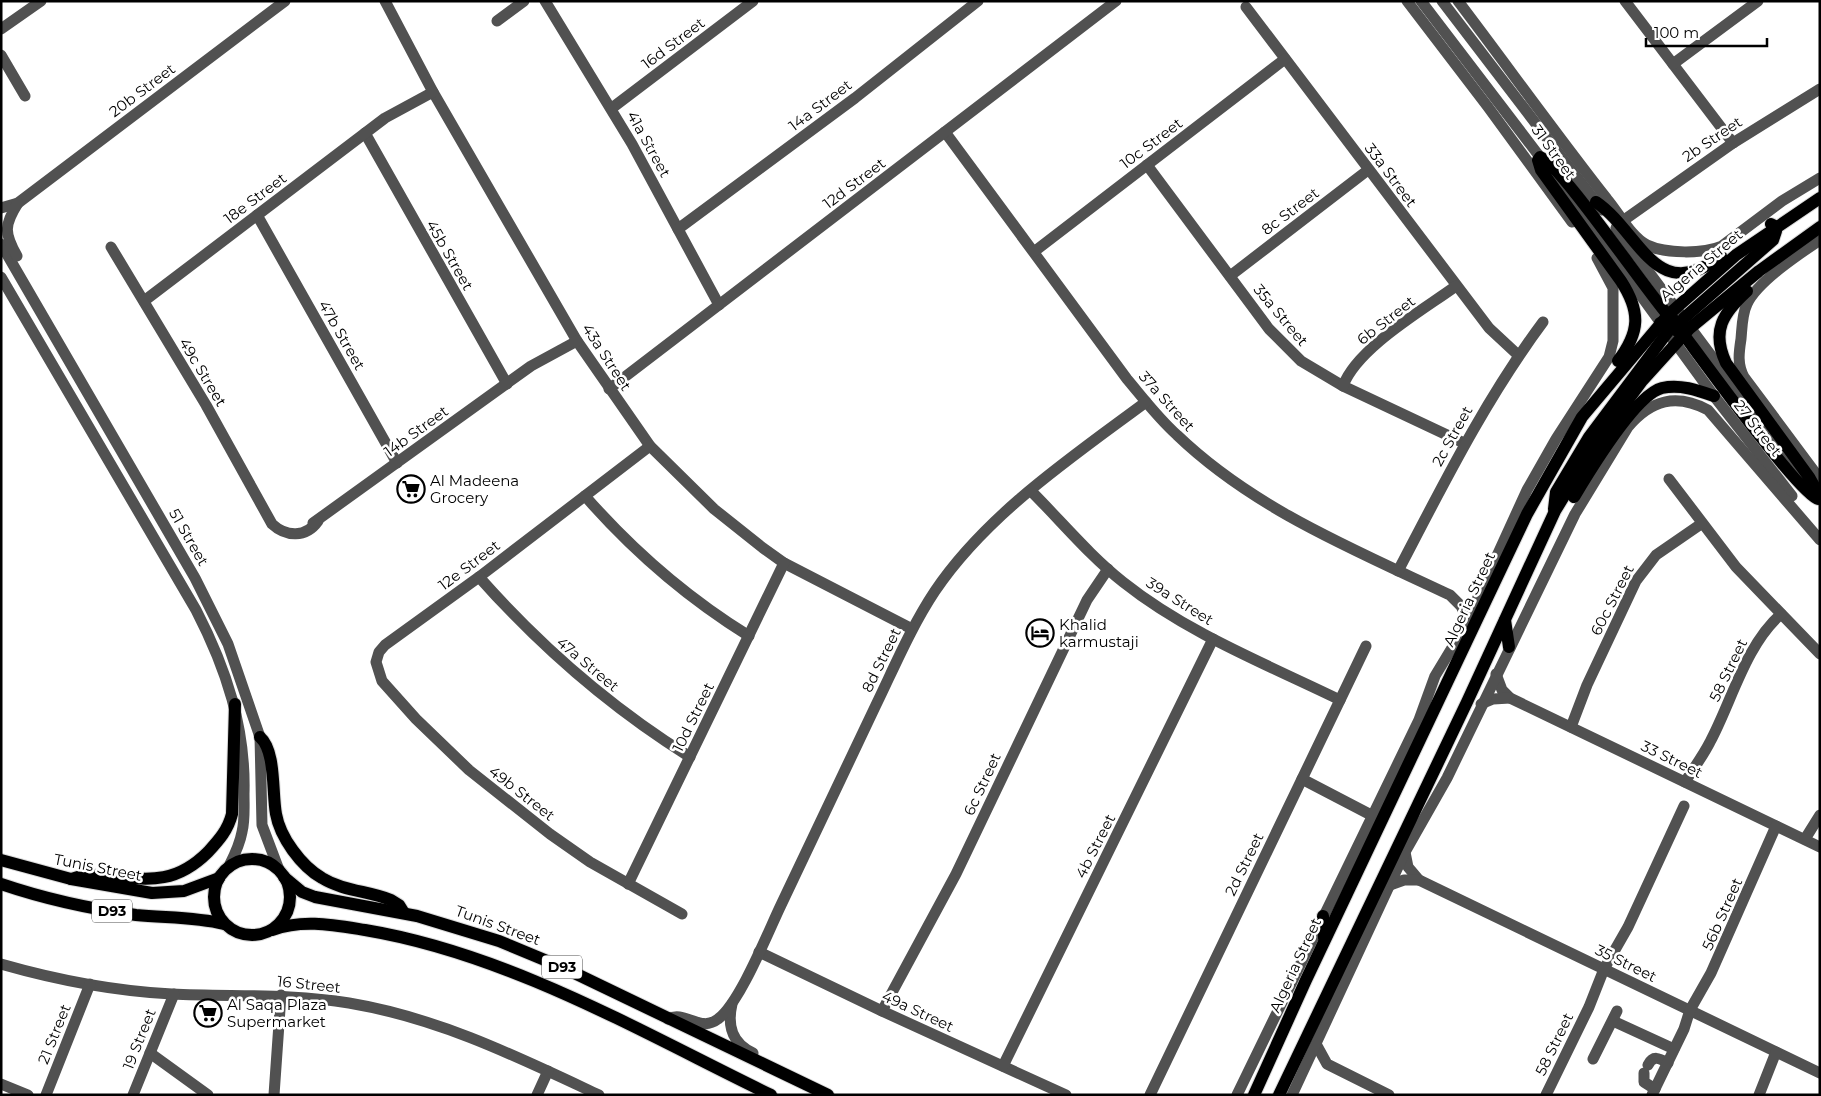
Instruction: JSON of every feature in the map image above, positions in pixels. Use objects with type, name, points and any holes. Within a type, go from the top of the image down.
[{"type":"main road","points":[[1588,408],[1598,387],[1631,340],[1636,323],[1635,311],[1632,301],[1621,281],[1541,170],[1538,160],[1540,157],[1547,161],[1570,187],[1788,471],[1810,496],[1819,500]]},
{"type":"main road","name":"Algeria Street","points":[[1254,1095],[1325,940],[1527,514],[1563,447],[1588,408],[1676,325],[1736,254],[1775,226],[1820,198]]},
{"type":"main road","points":[[1596,202],[1609,212],[1652,263],[1669,271],[1680,273],[1699,271],[1758,228],[1767,224],[1775,226]]},
{"type":"main road","name":"Algeria Street","points":[[1279,1095],[1556,512],[1613,420],[1676,325],[1820,227]]},
{"type":"main road","points":[[1789,248],[1776,264],[1728,310],[1720,325],[1719,345],[1726,363],[1809,477],[1818,493],[1819,500]]},
{"type":"main road","points":[[1556,512],[1561,511],[1571,501],[1634,408],[1651,392],[1677,387],[1714,396]]},
{"type":"main road","points":[[1512,520],[1527,514]]},
{"type":"main road","points":[[1505,620],[1509,647]]},
{"type":"main road","points":[[71,879],[94,875],[147,880],[167,878],[191,867],[219,840],[227,828],[232,814],[234,704]]},
{"type":"main road","points":[[260,737],[269,750],[277,820],[287,842],[302,860],[323,879],[391,900],[399,905],[404,913]]},
{"type":"main road","points":[[252,859],[262,860],[282,874],[289,889],[289,906],[281,922],[272,930],[260,935],[247,935],[235,932],[224,924],[215,907],[215,887],[219,878],[230,864],[252,859]]},
{"type":"main road","name":"Tunis Street","points":[[1,860],[71,879],[161,893],[196,888],[219,878]]},
{"type":"main road","name":"Tunis Street","points":[[282,874],[302,892],[315,897],[404,913],[446,923],[522,950],[828,1095]]},
{"type":"main road","name":"D93","points":[[1,884],[62,902],[106,910],[224,924]]},
{"type":"main road","points":[[1323,916],[1325,940]]},
{"type":"main road","name":"D93","points":[[272,930],[289,925],[316,923],[375,932],[452,950],[541,984],[771,1095]]},
{"type":"street","points":[[1,29],[41,1]]},
{"type":"street","name":"20b Street","points":[[1,208],[18,203],[285,1]]},
{"type":"street","name":"43a Street","points":[[385,1],[431,87],[575,337],[650,446],[714,509],[784,563],[912,629]]},
{"type":"street","points":[[497,21],[524,1]]},
{"type":"street","name":"41a Street","points":[[546,1],[612,108],[719,305]]},
{"type":"street","name":"16d Street","points":[[612,108],[753,1]]},
{"type":"street","name":"14a Street","points":[[678,229],[856,98],[978,1]]},
{"type":"street","name":"12d Street","points":[[609,389],[1116,1]]},
{"type":"street","points":[[1237,1095],[1420,720],[1435,676],[1467,619],[1512,520],[1556,439],[1609,357],[1613,341],[1613,288],[1597,257],[1488,107],[1407,1]]},
{"type":"street","name":"31 Street","points":[[1421,1],[1540,157]]},
{"type":"street","name":"31 Street","points":[[1442,1],[1596,202],[1676,325]]},
{"type":"street","points":[[1458,1],[1565,146],[1624,220],[1647,244],[1703,252],[1722,246],[1782,201],[1820,178]]},
{"type":"street","points":[[1625,1],[1732,143]]},
{"type":"street","points":[[1673,64],[1758,1]]},
{"type":"street","name":"33a Street","points":[[1246,7],[1456,286],[1495,336],[1518,356]]},
{"type":"street","points":[[1,55],[25,96]]},
{"type":"street","name":"10c Street","points":[[1035,251],[1285,59]]},
{"type":"street","name":"18e Street","points":[[144,301],[385,118],[431,87]]},
{"type":"street","name":"2b Street","points":[[1624,220],[1732,143],[1820,89]]},
{"type":"street","name":"37a Street","points":[[946,132],[1035,251],[1105,350],[1146,402],[1178,436],[1233,481],[1302,523],[1450,595],[1461,606],[1467,619]]},
{"type":"street","name":"45b Street","points":[[361,136],[389,178],[485,347],[510,382]]},
{"type":"street","points":[[1565,146],[1566,162]]},
{"type":"street","name":"35a Street","points":[[1148,165],[1284,346],[1314,370],[1343,386],[1464,443]]},
{"type":"street","name":"8c Street","points":[[1230,276],[1368,170]]},
{"type":"street","points":[[1,216],[18,203]]},
{"type":"street","name":"20b Street","points":[[18,203],[8,220],[7,232],[21,265],[21,278]]},
{"type":"street","name":"47b Street","points":[[254,217],[280,256],[400,461]]},
{"type":"street","points":[[1820,240],[1769,279],[1753,294],[1744,311],[1739,359],[1744,377],[1820,479]]},
{"type":"street","name":"51 Street","points":[[1,244],[209,602],[235,662],[260,737],[262,825],[282,874]]},
{"type":"street","name":"49c Street","points":[[112,247],[268,514],[288,530]]},
{"type":"street","name":"51 Street","points":[[1,277],[196,610],[208,634],[234,704],[244,761],[243,830],[230,864]]},
{"type":"street","name":"6b Street","points":[[1343,386],[1347,375],[1364,356],[1392,332],[1456,286]]},
{"type":"street","name":"2c Street","points":[[1398,570],[1464,443],[1518,356],[1543,322]]},
{"type":"street","name":"27 Street","points":[[1676,325],[1714,396],[1788,492],[1820,529]]},
{"type":"street","name":"14b Street","points":[[288,530],[307,526],[318,521],[531,366],[575,337]]},
{"type":"street","points":[[1292,1095],[1405,852],[1447,778],[1481,704],[1575,514],[1628,427],[1648,407],[1663,402],[1681,401],[1708,410],[1820,540]]},
{"type":"street","name":"8d Street","points":[[668,1019],[678,1016],[695,1023],[708,1024],[724,1014],[734,999],[759,952],[912,629],[935,591],[962,555],[997,519],[1146,402]]},
{"type":"street","name":"12e Street","points":[[376,662],[379,652],[385,646],[479,577],[650,446]]},
{"type":"street","points":[[1670,479],[1736,567],[1820,654]]},
{"type":"street","name":"39a Street","points":[[1031,491],[1108,569],[1160,608],[1213,639],[1340,700]]},
{"type":"street","points":[[1788,492],[1791,506]]},
{"type":"street","points":[[585,496],[646,561],[686,595],[749,636]]},
{"type":"street","name":"60c Street","points":[[1567,725],[1642,572],[1665,548],[1702,524]]},
{"type":"street","name":"10d Street","points":[[628,884],[784,563]]},
{"type":"street","name":"6c Street","points":[[882,1011],[956,874],[1087,600],[1108,569]]},
{"type":"street","name":"47a Street","points":[[479,577],[510,612],[579,678],[616,707],[690,757]]},
{"type":"street","points":[[1450,595],[1466,596],[1480,590]]},
{"type":"street","name":"58 Street","points":[[1689,784],[1757,642],[1770,624],[1781,614]]},
{"type":"street","name":"4b Street","points":[[1003,1066],[1213,639]]},
{"type":"street","name":"2d Street","points":[[1150,1095],[1366,646]]},
{"type":"street","name":"49b Street","points":[[376,662],[379,676],[385,685],[416,719],[469,770],[550,834],[590,862],[682,914]]},
{"type":"street","points":[[1496,674],[1502,690],[1510,698]]},
{"type":"street","points":[[1481,704],[1493,699],[1510,698]]},
{"type":"street","name":"33 Street","points":[[1510,698],[1812,843]]},
{"type":"street","points":[[1302,780],[1373,816]]},
{"type":"street","name":"58 Street","points":[[1546,1095],[1607,971],[1684,806]]},
{"type":"street","points":[[1812,843],[1820,815]]},
{"type":"street","points":[[1812,843],[1820,825]]},
{"type":"street","name":"56b Street","points":[[1653,1092],[1780,828]]},
{"type":"street","points":[[1405,852],[1408,867],[1419,880]]},
{"type":"street","points":[[1390,885],[1404,880],[1419,880]]},
{"type":"street","name":"35 Street","points":[[1419,880],[1820,1073]]},
{"type":"street","name":"49a Street","points":[[759,952],[882,1011],[1066,1095]]},
{"type":"street","name":"16 Street","points":[[1,964],[90,984],[174,994],[280,995],[348,1002],[427,1020],[483,1041],[600,1095]]},
{"type":"street","name":"21 Street","points":[[46,1095],[90,984]]},
{"type":"street","name":"19 Street","points":[[133,1095],[174,994]]},
{"type":"street","points":[[274,1095],[280,995]]},
{"type":"street","name":"8d Street","points":[[734,999],[730,1021],[735,1040],[744,1049],[762,1057],[772,1069]]},
{"type":"street","points":[[1593,1059],[1615,1016],[1674,1049]]},
{"type":"street","points":[[1316,1044],[1327,1064],[1389,1095]]},
{"type":"street","points":[[150,1053],[208,1095]]},
{"type":"street","points":[[1759,1094],[1780,1054]]},
{"type":"street","points":[[1653,1092],[1644,1082],[1646,1069],[1654,1058],[1668,1063]]},
{"type":"street","points":[[1300,1078],[1311,1068],[1327,1064]]},
{"type":"street","points":[[537,1095],[548,1071]]},
{"type":"street","points":[[1,1084],[28,1095]]},
{"type":"place","name":"Al Madeena Grocery","points":[[411,489]]},
{"type":"place","name":"Khalid karmustaji","points":[[1040,633]]},
{"type":"place","name":"Al Saqa Plaza Supermarket","points":[[208,1013]]}]
